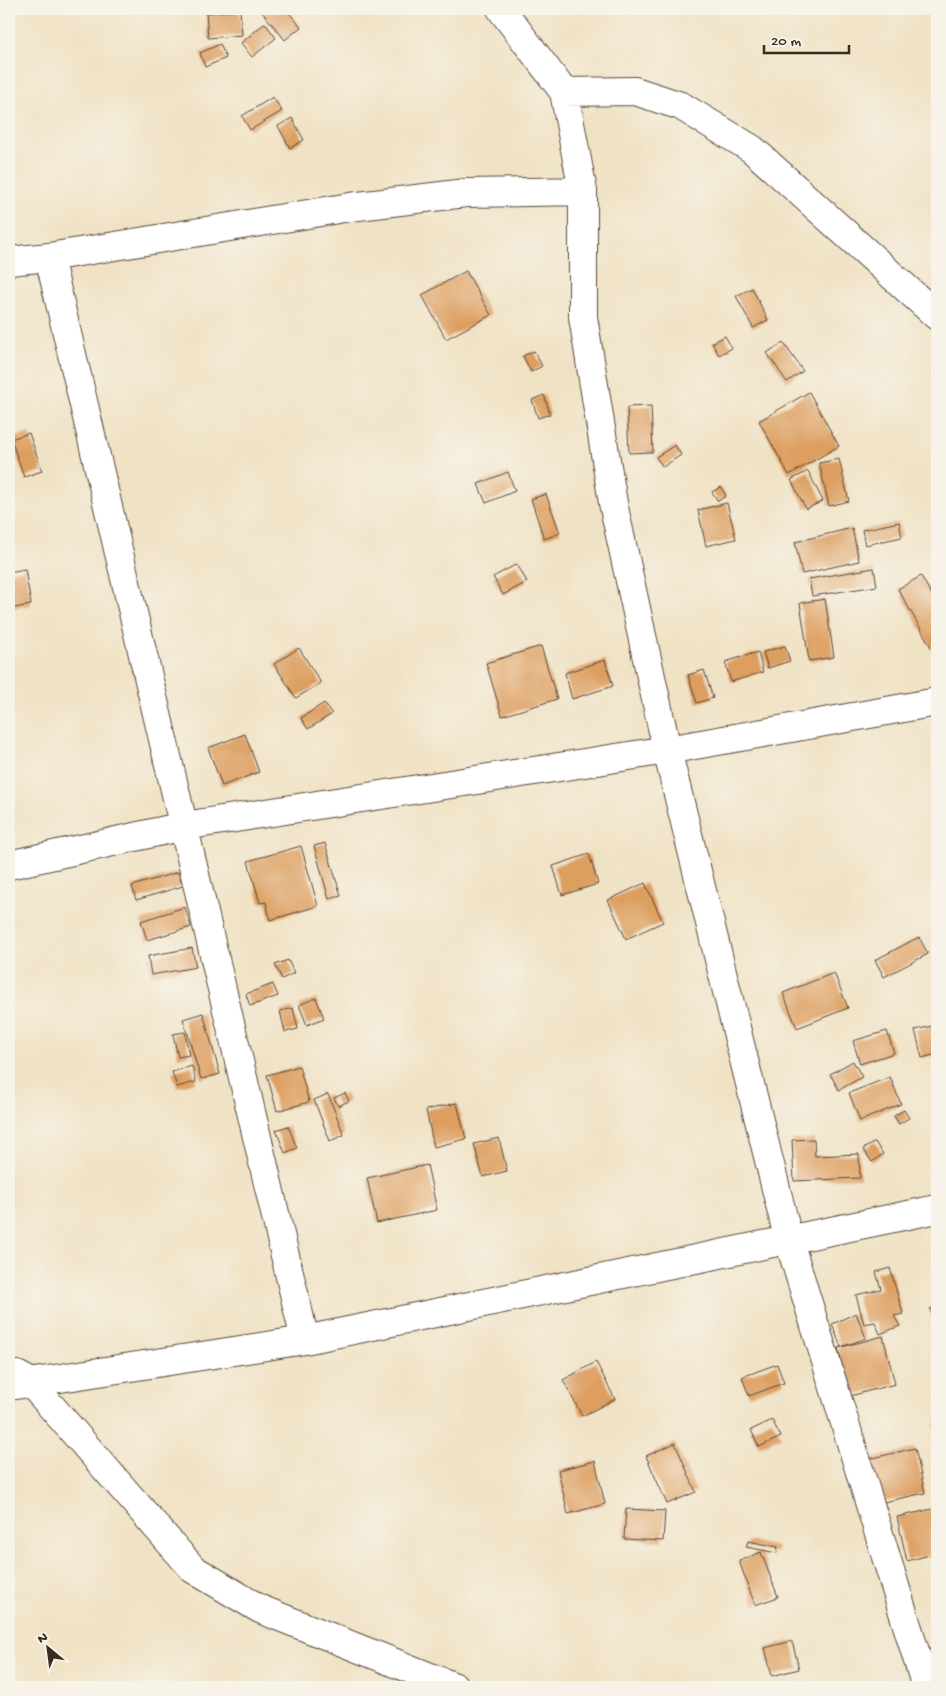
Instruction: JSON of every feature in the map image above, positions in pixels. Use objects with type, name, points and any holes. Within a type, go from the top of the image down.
[{"type":"street","points":[[500,9],[564,92],[583,191],[583,317],[613,503],[668,750],[789,1241],[927,1686]]},
{"type":"street","points":[[564,92],[635,91],[681,106],[752,150],[937,316]]},
{"type":"street","points":[[9,261],[49,257],[350,207],[466,193],[583,191]]},
{"type":"street","points":[[49,257],[305,1340]]},
{"type":"street","points":[[9,865],[184,826],[668,750],[937,702]]},
{"type":"street","points":[[16,1379],[305,1340],[937,1209]]},
{"type":"street","points":[[16,1379],[193,1569],[260,1609],[455,1687]]},
{"type":"building","points":[[266,9],[286,9],[301,27],[285,40],[262,12]]},
{"type":"building","points":[[240,10],[242,35],[208,38],[206,13]]},
{"type":"building","points":[[265,23],[276,38],[252,57],[241,43]]},
{"type":"building","points":[[220,44],[226,58],[205,67],[200,53]]},
{"type":"building","points":[[273,97],[282,111],[250,130],[242,116]]},
{"type":"building","points":[[292,118],[304,140],[290,148],[278,126]]},
{"type":"building","points":[[466,271],[491,315],[446,339],[422,295]]},
{"type":"building","points":[[752,288],[768,320],[753,328],[736,296]]},
{"type":"building","points":[[725,336],[732,348],[719,355],[712,343]]},
{"type":"building","points":[[783,342],[803,371],[787,382],[767,353]]},
{"type":"building","points":[[534,351],[542,366],[531,372],[523,356]]},
{"type":"building","points":[[809,392],[839,446],[789,475],[759,421]]},
{"type":"building","points":[[544,395],[550,414],[538,418],[532,400]]},
{"type":"building","points":[[651,406],[653,452],[629,453],[627,407]]},
{"type":"building","points":[[29,433],[42,471],[24,477],[11,439]]},
{"type":"building","points":[[675,445],[681,455],[663,467],[656,457]]},
{"type":"building","points":[[839,459],[849,501],[829,506],[819,463]]},
{"type":"building","points":[[808,471],[823,501],[806,509],[791,480]]},
{"type":"building","points":[[508,472],[515,491],[486,503],[478,484]]},
{"type":"building","points":[[721,487],[726,496],[718,501],[712,492]]},
{"type":"building","points":[[546,494],[560,533],[544,539],[531,499]]},
{"type":"building","points":[[727,503],[736,539],[706,546],[698,510]]},
{"type":"building","points":[[899,522],[902,537],[865,545],[862,530]]},
{"type":"building","points":[[852,528],[859,561],[802,574],[795,542]]},
{"type":"building","points":[[517,564],[527,582],[503,595],[493,577]]},
{"type":"building","points":[[874,568],[877,586],[812,596],[809,579]]},
{"type":"building","points":[[25,569],[31,605],[9,609],[9,572]]},
{"type":"building","points":[[921,576],[937,604],[937,646],[932,649],[898,589]]},
{"type":"building","points":[[825,599],[834,657],[809,661],[800,603]]},
{"type":"building","points":[[541,646],[557,699],[502,716],[486,663]]},
{"type":"building","points":[[785,646],[790,661],[768,668],[763,652]]},
{"type":"building","points":[[299,648],[321,683],[296,698],[274,664]]},
{"type":"building","points":[[758,652],[763,672],[731,682],[725,662]]},
{"type":"building","points":[[605,660],[613,686],[572,699],[565,673]]},
{"type":"building","points":[[704,670],[713,698],[697,703],[688,675]]},
{"type":"building","points":[[324,703],[332,714],[308,729],[301,718]]},
{"type":"building","points":[[245,734],[259,772],[222,786],[208,748]]},
{"type":"building","points":[[325,843],[341,896],[329,899],[314,846]]},
{"type":"building","points":[[301,846],[318,906],[270,920],[266,902],[260,903],[248,861]]},
{"type":"building","points":[[589,854],[598,884],[562,895],[553,866]]},
{"type":"building","points":[[178,872],[183,886],[136,900],[132,886]]},
{"type":"building","points":[[645,883],[663,922],[626,939],[608,900]]},
{"type":"building","points":[[185,907],[191,927],[147,940],[141,921]]},
{"type":"building","points":[[919,937],[928,954],[884,977],[875,960]]},
{"type":"building","points":[[192,948],[196,967],[151,975],[148,956]]},
{"type":"building","points":[[288,960],[294,973],[282,979],[275,965]]},
{"type":"building","points":[[834,973],[848,1008],[797,1028],[783,993]]},
{"type":"building","points":[[273,984],[278,996],[250,1006],[246,994]]},
{"type":"building","points":[[316,998],[324,1018],[307,1025],[299,1005]]},
{"type":"building","points":[[293,1008],[298,1029],[285,1032],[280,1011]]},
{"type":"building","points":[[203,1013],[220,1074],[201,1079],[183,1019]]},
{"type":"building","points":[[937,1025],[937,1054],[922,1058],[915,1030]]},
{"type":"building","points":[[887,1031],[894,1053],[860,1064],[853,1041]]},
{"type":"building","points":[[185,1032],[189,1055],[178,1057],[173,1034]]},
{"type":"building","points":[[853,1061],[862,1077],[839,1090],[830,1074]]},
{"type":"building","points":[[192,1066],[196,1082],[177,1087],[172,1072]]},
{"type":"building","points":[[299,1066],[309,1102],[277,1111],[267,1075]]},
{"type":"building","points":[[890,1077],[901,1104],[860,1121],[849,1093]]},
{"type":"building","points":[[345,1093],[349,1101],[338,1106],[334,1098]]},
{"type":"building","points":[[328,1094],[344,1135],[330,1141],[314,1100]]},
{"type":"building","points":[[457,1103],[466,1139],[434,1147],[426,1110]]},
{"type":"building","points":[[904,1110],[909,1118],[899,1124],[894,1116]]},
{"type":"building","points":[[288,1126],[297,1148],[285,1153],[276,1130]]},
{"type":"building","points":[[499,1138],[507,1171],[483,1177],[474,1144]]},
{"type":"building","points":[[814,1139],[815,1156],[859,1154],[860,1178],[794,1181],[792,1140]]},
{"type":"building","points":[[875,1142],[883,1154],[872,1162],[863,1149]]},
{"type":"building","points":[[427,1165],[437,1210],[377,1223],[367,1178]]},
{"type":"building","points":[[890,1268],[903,1314],[894,1316],[900,1326],[880,1334],[875,1322],[864,1324],[856,1295],[881,1289],[876,1272]]},
{"type":"building","points":[[937,1306],[937,1328],[930,1309]]},
{"type":"building","points":[[856,1313],[866,1338],[841,1347],[832,1324]]},
{"type":"building","points":[[883,1336],[895,1384],[850,1396],[838,1348]]},
{"type":"building","points":[[596,1362],[615,1399],[582,1416],[563,1380]]},
{"type":"building","points":[[777,1364],[784,1383],[749,1396],[742,1377]]},
{"type":"building","points":[[772,1420],[781,1437],[759,1447],[751,1430]]},
{"type":"building","points":[[935,1423],[937,1423],[937,1439],[936,1439]]},
{"type":"building","points":[[675,1443],[696,1492],[667,1504],[646,1456]]},
{"type":"building","points":[[915,1448],[925,1493],[879,1503],[869,1459]]},
{"type":"building","points":[[595,1461],[605,1504],[568,1514],[558,1470]]},
{"type":"building","points":[[937,1508],[937,1553],[907,1561],[897,1517]]},
{"type":"building","points":[[626,1509],[665,1511],[663,1541],[624,1539]]},
{"type":"building","points":[[748,1541],[778,1547],[777,1553],[746,1547]]},
{"type":"building","points":[[761,1552],[778,1597],[755,1605],[739,1561]]},
{"type":"building","points":[[792,1641],[799,1669],[772,1676],[765,1648]]}]
